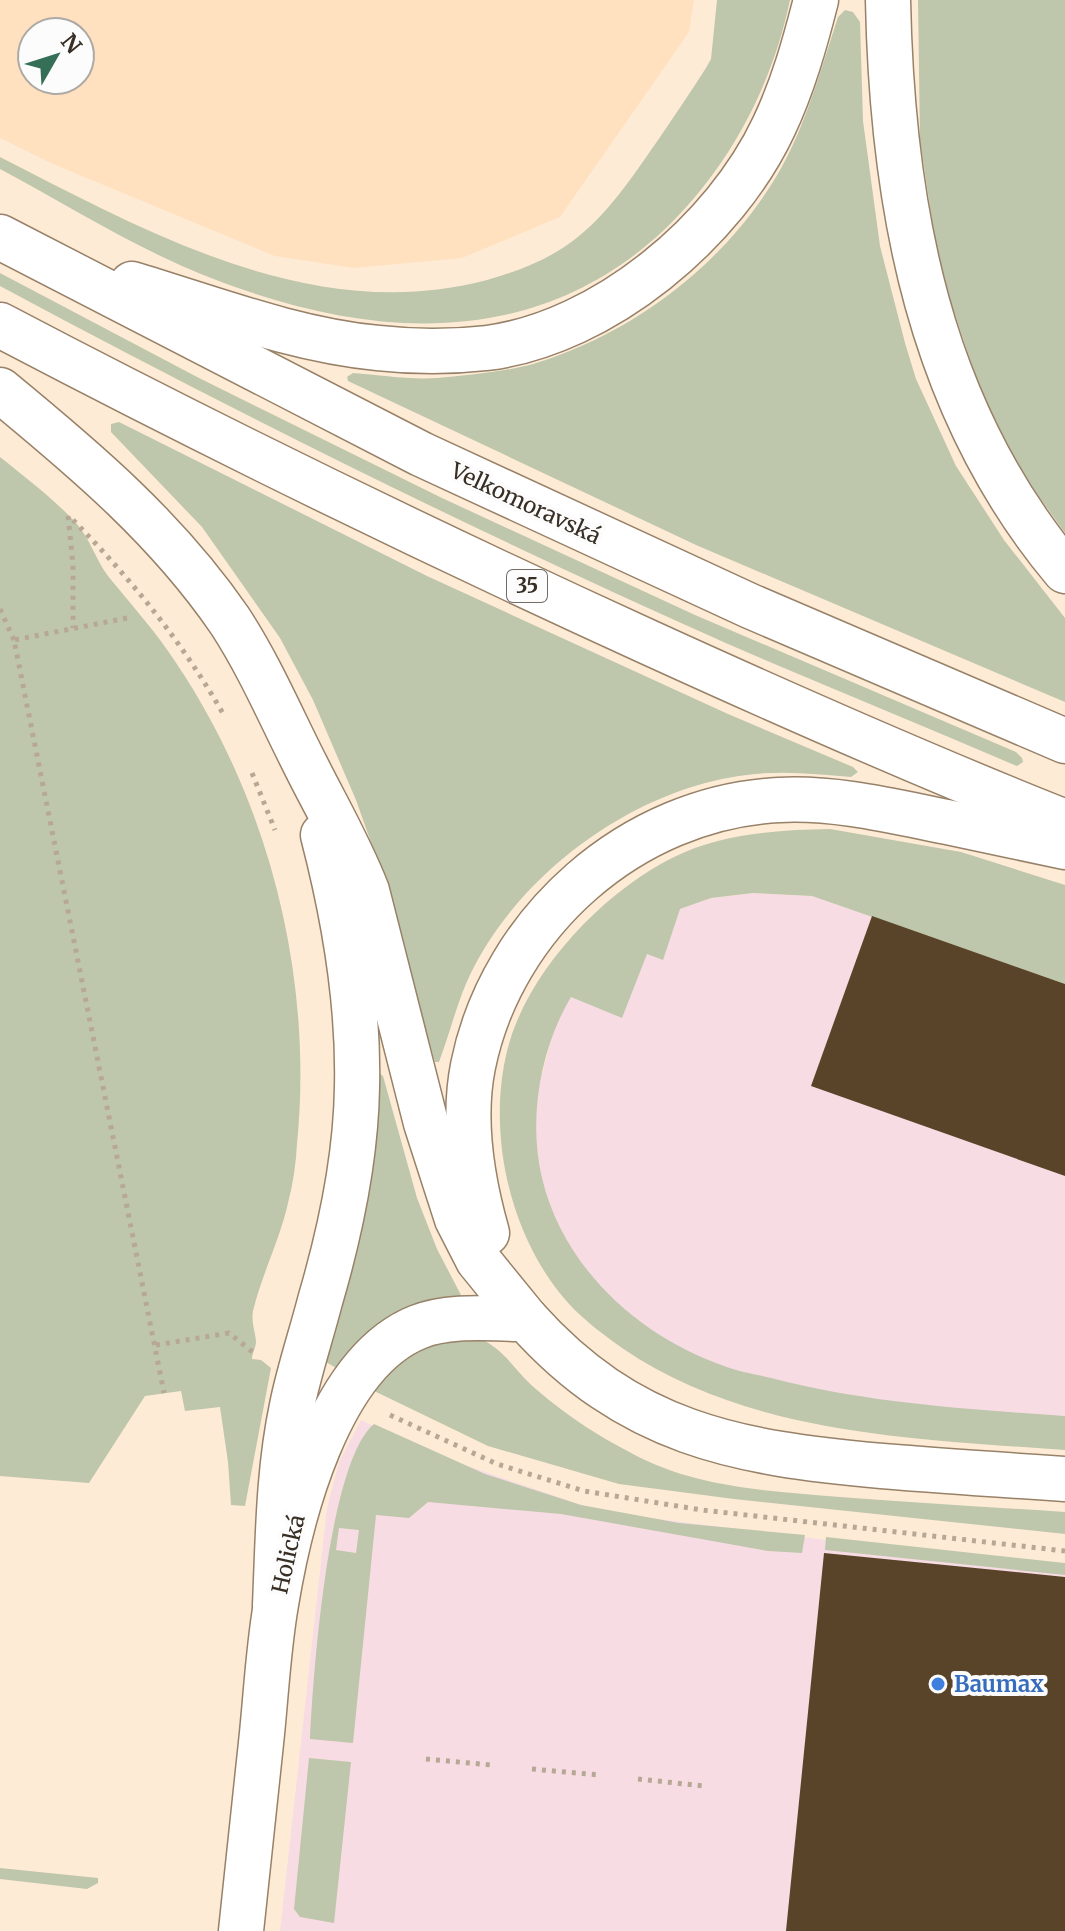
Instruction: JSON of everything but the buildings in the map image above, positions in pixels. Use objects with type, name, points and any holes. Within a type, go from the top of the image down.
[{"type":"main road","points":[[14,244],[282,329],[330,341],[378,348],[435,351],[489,348],[526,339],[599,308],[631,289],[669,261],[707,226],[741,184],[774,128],[800,64],[816,0]]},
{"type":"main road","points":[[888,0],[893,124],[904,204],[919,274],[942,353],[968,421],[1001,484],[1065,571]]},
{"type":"main road","name":"Velkomoravská","points":[[14,244],[436,461],[750,606],[1065,741]]},
{"type":"main road","name":"35","points":[[0,325],[278,468],[511,579],[818,719],[1065,822]]},
{"type":"main road","points":[[0,390],[98,472],[172,545],[245,646],[354,857],[367,891],[426,1123],[457,1219],[478,1260],[526,1319],[565,1359],[609,1391],[650,1415],[705,1439],[768,1453],[835,1462],[1065,1479]]},
{"type":"main road","points":[[275,1605],[282,1464],[295,1392],[336,1242],[353,1144],[358,1088],[349,974],[328,855],[304,763]]},
{"type":"main road","points":[[526,1319],[490,1241],[477,1198],[470,1145],[469,1108],[473,1068],[483,1026],[500,986],[522,947],[550,912],[587,877],[639,839],[684,819],[732,807],[780,800],[885,809],[1065,847]]},
{"type":"main road","name":"Holická","points":[[241,1931],[275,1605],[291,1530],[333,1413],[363,1369],[382,1350],[418,1326],[469,1318],[526,1319]]},
{"type":"path","points":[[59,507],[120,568],[150,604],[185,651],[228,723]]},
{"type":"path","points":[[68,516],[73,564],[73,628]]},
{"type":"path","points":[[0,609],[14,640],[164,1393]]},
{"type":"path","points":[[14,640],[127,618]]},
{"type":"path","points":[[248,762],[276,833]]},
{"type":"path","points":[[156,1345],[229,1333],[246,1349],[262,1358]]},
{"type":"path","points":[[380,1409],[497,1464],[584,1491],[702,1510],[1065,1551]]},
{"type":"path","points":[[426,1759],[491,1765]]},
{"type":"path","points":[[532,1769],[599,1775]]},
{"type":"path","points":[[638,1779],[704,1786]]},
{"type":"shaded area","points":[[0,0],[694,0],[689,32],[560,217],[462,258],[354,268],[275,256],[53,164],[0,138]]},
{"type":"shaded area","points":[[753,893],[812,896],[1065,984],[1065,1420],[853,1401],[716,1368],[634,1323],[567,1250],[545,1205],[535,1159],[532,1112],[558,1014],[586,975],[680,909],[711,898]]},
{"type":"shaded area","points":[[361,1420],[430,1453],[602,1512],[834,1541],[1065,1565],[1065,1931],[280,1931],[327,1508],[339,1462]]},
{"type":"green space","points":[[717,0],[790,0],[772,64],[759,95],[744,125],[708,181],[664,230],[610,272],[552,301],[493,317],[431,323],[369,320],[306,308],[243,290],[159,255],[0,169],[0,157],[174,241],[234,264],[296,281],[359,291],[423,291],[487,280],[523,268],[569,244],[591,226],[630,181],[711,59]]},
{"type":"green space","points":[[918,0],[1065,0],[1065,533],[1024,476],[982,395],[939,267],[920,140]]},
{"type":"green space","points":[[845,10],[853,12],[860,22],[863,121],[880,246],[916,379],[956,466],[1004,540],[1065,618],[1065,702],[696,545],[348,381],[347,377],[353,373],[437,378],[533,364],[603,336],[668,296],[725,245],[771,185],[802,125],[838,17]]},
{"type":"green space","points":[[0,273],[199,378],[442,498],[695,615],[1016,752],[1023,762],[1017,766],[763,659],[452,516],[270,427],[0,286]]},
{"type":"green space","points":[[119,422],[427,576],[728,714],[853,767],[858,772],[851,777],[760,774],[705,783],[663,797],[623,817],[585,842],[550,870],[518,903],[491,938],[470,975],[439,1062],[435,1062],[373,848],[313,700],[280,638],[202,527],[111,432],[111,424]]},
{"type":"green space","points":[[0,457],[77,524],[108,576],[168,651],[203,706],[232,763],[257,824],[276,886],[290,950],[298,1015],[300,1080],[297,1151],[281,1230],[253,1312],[256,1342],[252,1359],[261,1360],[271,1368],[245,1506],[231,1505],[220,1407],[185,1411],[181,1391],[145,1396],[89,1483],[0,1476]]},
{"type":"green space","points":[[830,829],[961,852],[1065,885],[1065,984],[812,896],[753,893],[711,898],[680,909],[663,960],[647,954],[622,1018],[571,997],[560,1017],[551,1039],[540,1085],[536,1132],[542,1178],[552,1210],[567,1241],[586,1269],[609,1294],[634,1317],[692,1353],[735,1370],[844,1394],[917,1404],[1065,1416],[1065,1450],[951,1442],[835,1428],[779,1416],[724,1399],[671,1377],[622,1348],[570,1305],[548,1277],[530,1246],[516,1212],[506,1177],[501,1140],[500,1103],[504,1068],[512,1034],[523,1007],[557,955],[577,931],[624,888],[674,857],[731,838]]},
{"type":"green space","points":[[379,1073],[383,1076],[417,1198],[437,1249],[462,1297],[420,1307],[392,1318],[369,1338],[341,1371],[316,1356],[352,1270],[362,1225]]},
{"type":"green space","points":[[473,1336],[493,1346],[537,1390],[583,1425],[633,1454],[682,1474],[734,1486],[787,1493],[1065,1512],[1065,1534],[619,1484],[488,1446],[370,1389],[407,1351]]},
{"type":"green space","points":[[374,1424],[485,1474],[581,1505],[679,1523],[805,1535],[802,1553],[768,1551],[561,1514],[428,1502],[409,1518],[376,1515],[353,1743],[310,1739],[326,1572],[345,1480],[358,1446]],"holes":[[[339,1528],[359,1530],[356,1553],[336,1550]]]},
{"type":"green space","points":[[826,1537],[1065,1563],[1065,1575],[825,1550]]},
{"type":"green space","points":[[309,1758],[351,1762],[334,1923],[300,1917],[294,1909]]},
{"type":"green space","points":[[0,1868],[98,1878],[98,1883],[87,1889],[0,1879]]},
{"type":"place","name":"Baumax","points":[[938,1684]]}]
